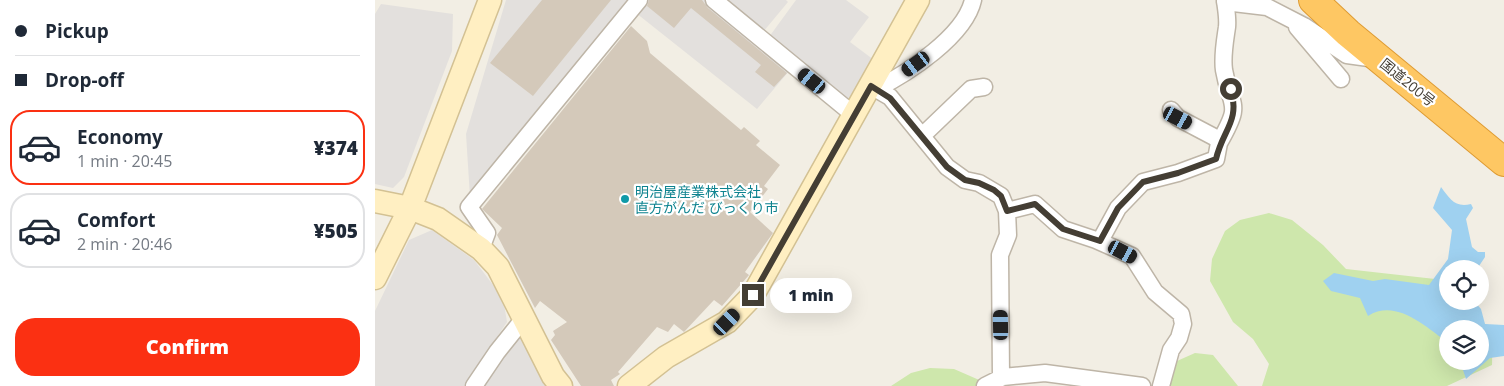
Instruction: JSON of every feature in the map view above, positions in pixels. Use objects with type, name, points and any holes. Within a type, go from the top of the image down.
[{"type":"highway","name":"国道200号","points":[[1313,0],[1504,162]]},
{"type":"street","points":[[375,278],[409,208],[490,0]]},
{"type":"street","points":[[481,249],[487,233],[469,207],[639,0]]},
{"type":"street","points":[[714,0],[855,115]]},
{"type":"street","points":[[629,386],[666,357],[727,322],[753,295],[855,115],[874,88],[918,0]]},
{"type":"street","points":[[874,88],[890,82],[944,43],[961,26],[975,1]]},
{"type":"street","points":[[1100,241],[1118,208],[1143,182],[1178,173],[1216,159],[1219,143],[1232,121],[1235,105],[1224,70],[1223,46],[1227,25],[1225,1],[1267,7],[1289,18],[1347,55],[1382,60]]},
{"type":"street","points":[[1289,18],[1341,79]]},
{"type":"street","points":[[874,88],[890,98],[947,167],[965,180],[979,183],[1001,196],[1007,211],[1008,235],[1000,255],[1001,378]]},
{"type":"street","points":[[922,136],[971,89],[984,88]]},
{"type":"street","points":[[1171,110],[1178,118],[1216,138],[1219,143]]},
{"type":"street","points":[[375,201],[409,208],[438,219],[481,249],[498,267],[525,317],[553,376],[561,386]]},
{"type":"street","points":[[1007,211],[1035,204],[1063,229],[1100,241],[1132,256],[1155,292],[1181,314],[1183,324],[1171,350],[1161,386]]},
{"type":"street","points":[[474,386],[497,352],[525,317]]},
{"type":"street","points":[[985,386],[1001,378],[1045,373],[1142,386]]},
{"type":"green space","points":[[1269,213],[1292,220],[1323,245],[1346,269],[1439,279],[1439,310],[1477,310],[1482,320],[1439,320],[1439,370],[1481,370],[1447,386],[1262,386],[1269,364],[1253,339],[1233,322],[1210,281],[1212,259],[1225,231],[1240,220]]},
{"type":"green space","points":[[1489,334],[1492,348],[1492,365],[1489,366]]},
{"type":"green space","points":[[1195,353],[1213,355],[1238,386],[1166,386],[1177,361]]},
{"type":"green space","points":[[930,368],[954,369],[993,386],[891,386],[911,373]]},
{"type":"shaded area","points":[[506,0],[632,0],[470,197],[466,134]]},
{"type":"shaded area","points":[[647,0],[704,0],[790,70],[757,109],[636,13]]},
{"type":"shaded area","points":[[723,0],[786,0],[788,2],[763,32]]},
{"type":"shaded area","points":[[796,0],[846,0],[869,17],[850,42],[874,60],[850,103],[769,37]]},
{"type":"shaded area","points":[[381,4],[453,14],[452,51],[404,177],[393,188],[375,184],[375,14]]},
{"type":"shaded area","points":[[432,230],[474,260],[503,298],[507,322],[464,386],[375,386],[375,311],[409,240]]},
{"type":"shaded area","points":[[522,329],[552,386],[483,386]]},
{"type":"water","points":[[1441,187],[1453,202],[1461,205],[1471,204],[1473,208],[1466,219],[1472,247],[1478,252],[1485,252],[1483,260],[1447,260],[1452,230],[1433,208]]},
{"type":"water","points":[[1439,271],[1439,310],[1481,310],[1484,320],[1439,320],[1439,336],[1420,322],[1400,312],[1379,311],[1368,316],[1360,298],[1331,291],[1323,281],[1334,273],[1373,281],[1385,279],[1429,285]]},
{"type":"water","points":[[1489,324],[1504,325],[1504,356],[1490,358]]},
{"type":"water","points":[[1463,370],[1476,370],[1466,379]]},
{"type":"building","points":[[542,0],[611,0],[533,96],[490,63]]},
{"type":"building","points":[[649,0],[702,0],[708,8],[787,73],[774,87],[755,72],[761,65],[691,8],[674,28],[647,6]]},
{"type":"building","name":"明治屋産業株式会社 直方がんだ びっくり市","points":[[631,26],[647,41],[650,53],[741,130],[744,127],[760,141],[756,145],[780,165],[764,186],[768,189],[750,212],[773,233],[745,272],[749,275],[722,306],[714,300],[684,332],[674,324],[668,332],[657,327],[618,372],[620,374],[611,380],[614,386],[581,386],[551,340],[555,335],[553,331],[567,322],[540,301],[535,308],[497,235],[502,228],[482,209]]},
{"type":"place","name":"明治屋産業株式会社 直方がんだ びっくり市","points":[[625,199]]},
{"type":"route","points":[[753,295],[871,86],[890,98],[947,167],[965,180],[979,183],[994,190],[1001,196],[1007,211],[1035,204],[1063,229],[1100,241],[1118,208],[1143,182],[1178,173],[1216,159],[1219,143],[1232,121],[1235,105],[1231,89]]}]
